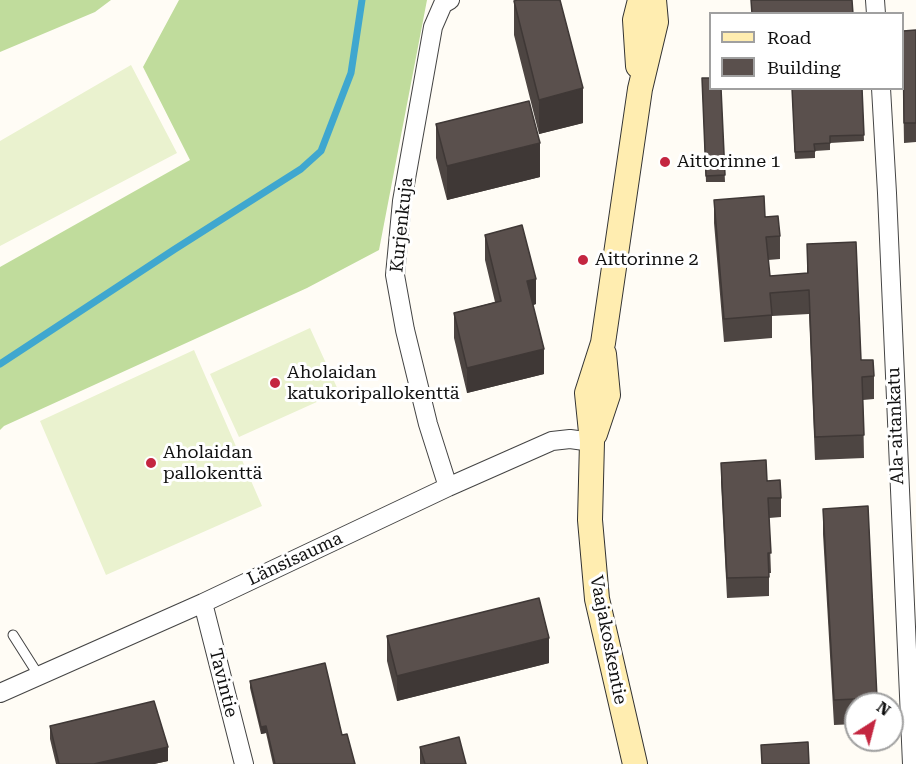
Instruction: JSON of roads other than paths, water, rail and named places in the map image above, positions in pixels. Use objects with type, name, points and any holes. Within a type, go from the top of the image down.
[{"type":"main road","name":"Vaajakoskentie","points":[[640,0],[635,20],[640,89]]},
{"type":"main road","name":"Vaajakoskentie","points":[[635,764],[597,599],[590,520],[592,442],[608,395],[603,343],[640,89],[656,22],[654,0]]},
{"type":"street","name":"Kurjenkuja","points":[[448,487],[428,424],[405,330],[395,274],[402,201],[433,27],[443,4],[450,0]]},
{"type":"street","name":"Ala-aitankatu","points":[[881,90],[912,764]]},
{"type":"street","name":"Länsisauma","points":[[0,693],[203,603],[448,487],[552,441],[570,439],[592,442]]},
{"type":"street","name":"Tavintie","points":[[203,603],[244,764]]},
{"type":"lane","points":[[13,635],[39,676]]},
{"type":"waterway","points":[[0,364],[301,169],[321,151],[351,73],[362,0]]},
{"type":"place","name":"Aittorinne 1","points":[[665,162]]},
{"type":"place","name":"Aittorinne 2","points":[[583,260]]},
{"type":"place","name":"Aholaidan katukoripallokenttä","points":[[275,383]]},
{"type":"place","name":"Aholaidan pallokenttä","points":[[151,463]]}]
